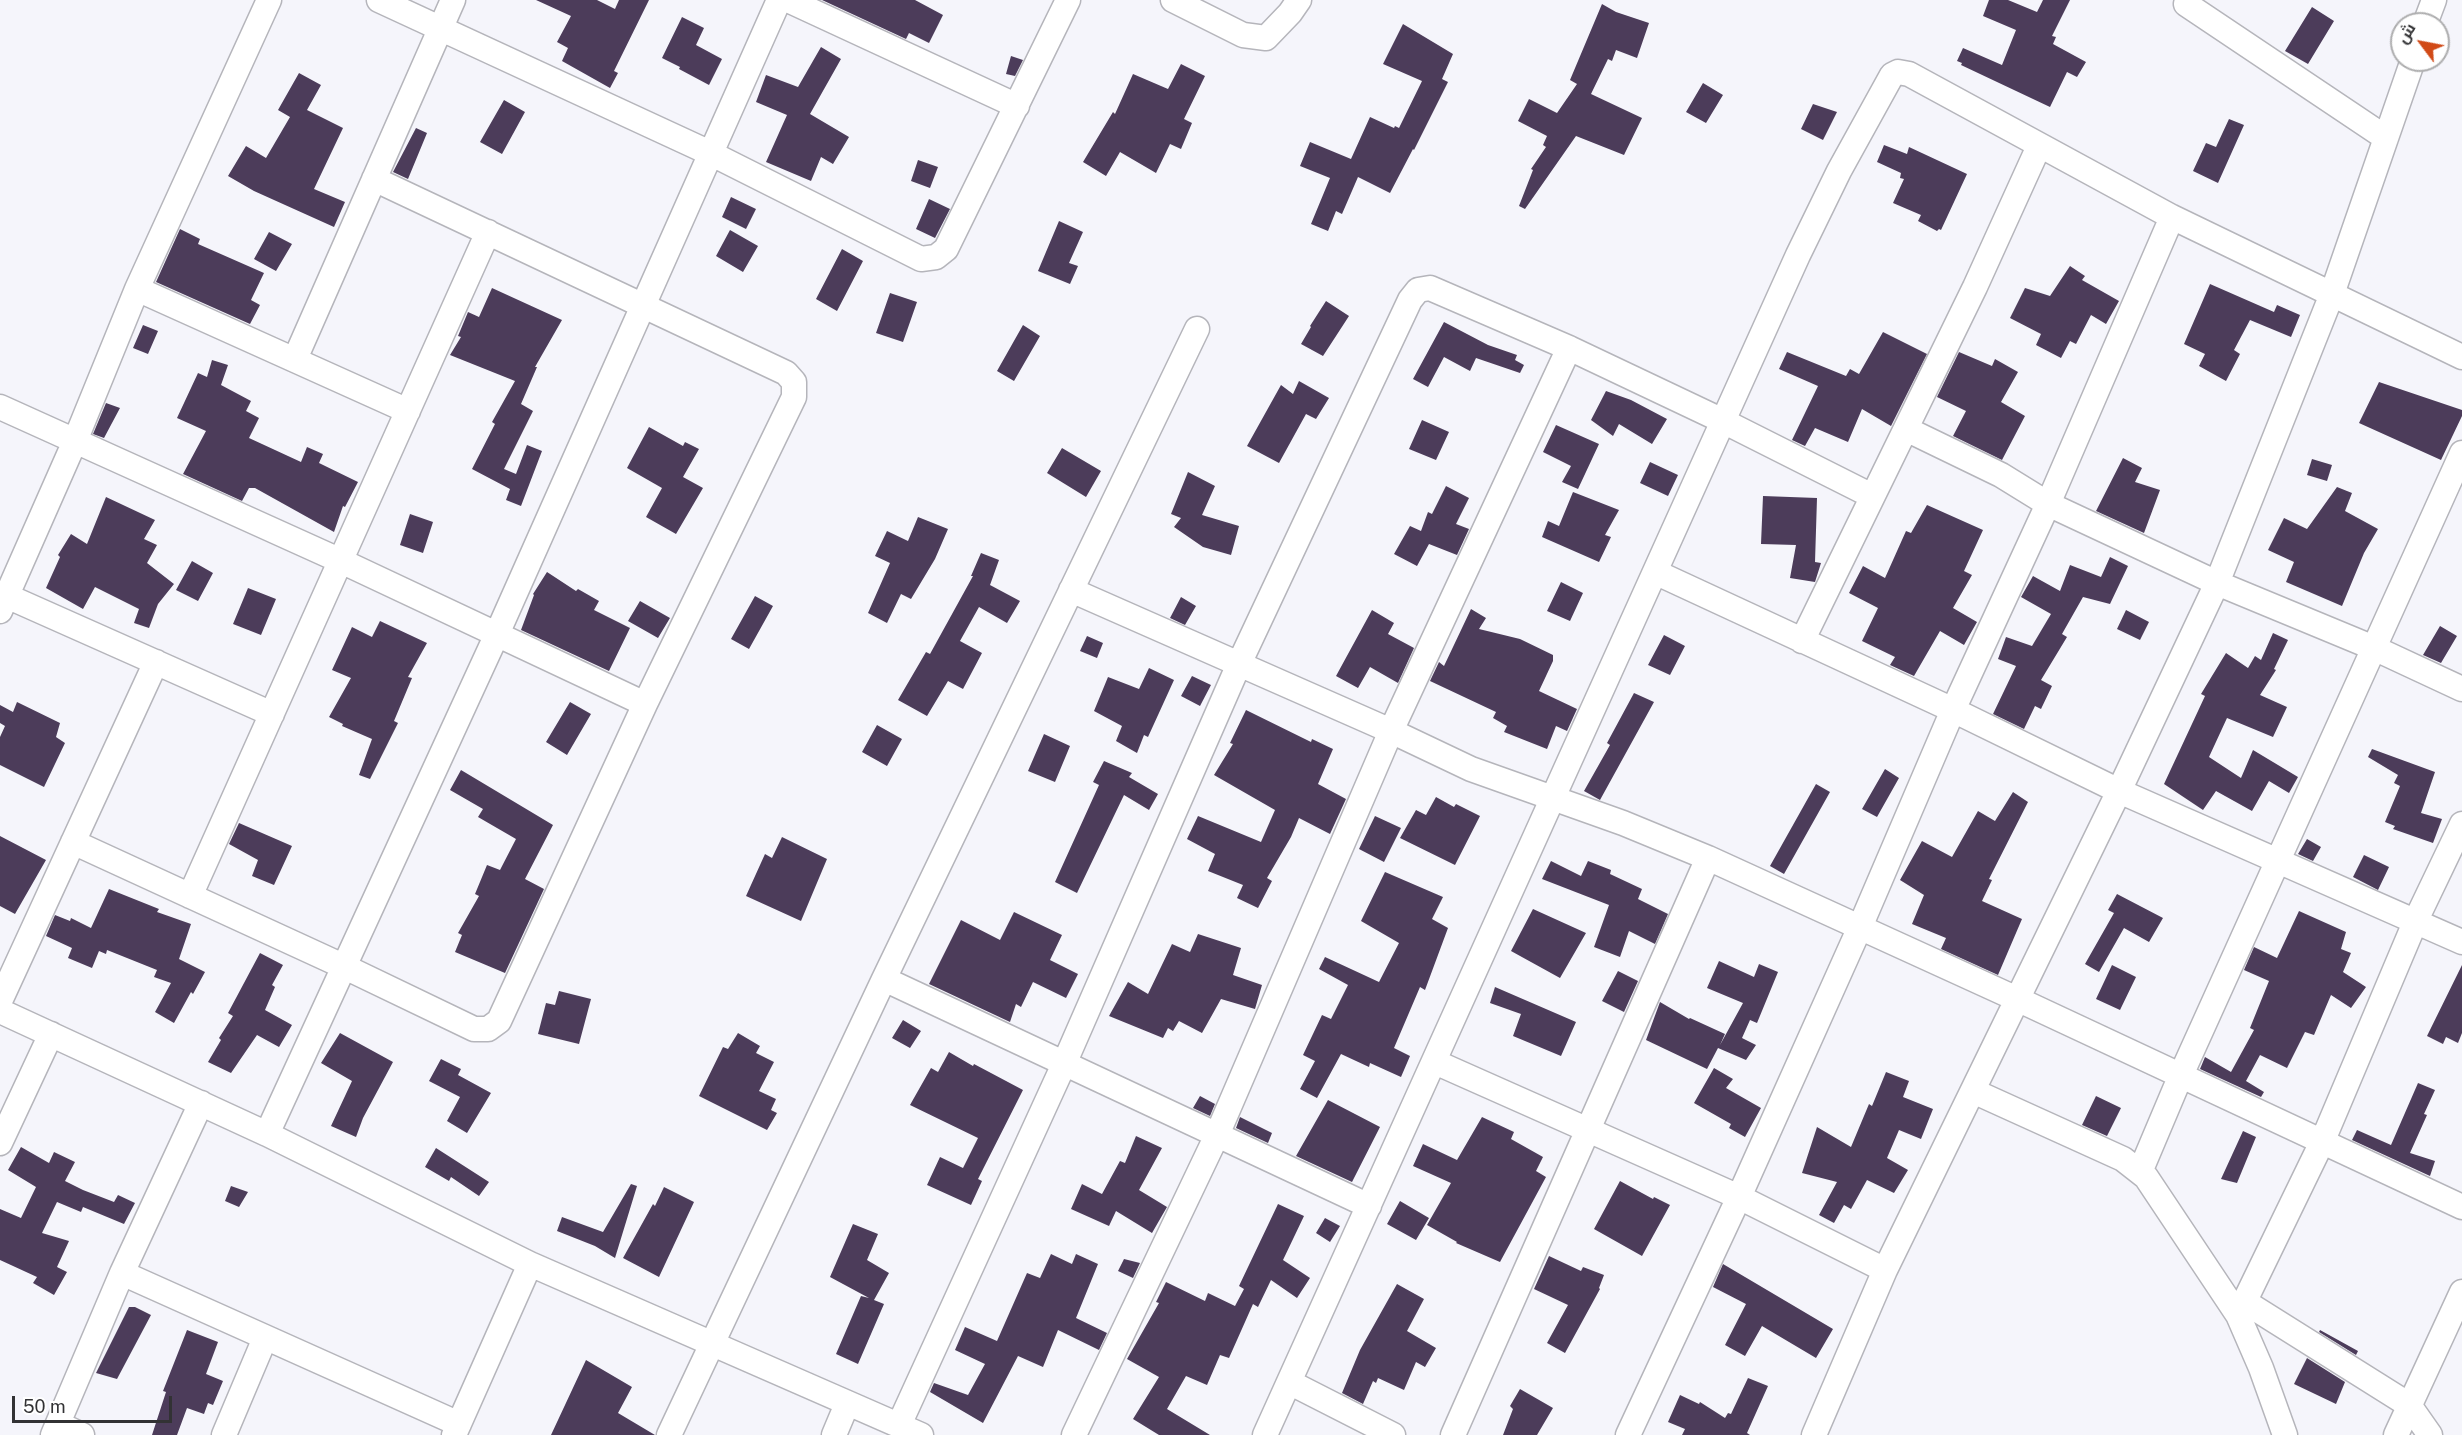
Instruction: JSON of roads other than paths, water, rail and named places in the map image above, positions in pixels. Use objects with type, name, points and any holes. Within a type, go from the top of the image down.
[{"type":"street","points":[[268,0],[137,289],[75,441],[2,600],[156,662],[272,714]]},
{"type":"street","points":[[380,0],[711,153],[921,259],[936,257],[946,249],[1068,0]]},
{"type":"street","points":[[295,359],[453,0]]},
{"type":"street","points":[[267,1134],[497,634],[779,0]]},
{"type":"street","points":[[788,0],[1017,106]]},
{"type":"street","points":[[1173,0],[1243,35],[1266,38],[1299,0]]},
{"type":"street","points":[[2183,1],[2386,138]]},
{"type":"street","points":[[1814,1435],[1885,1270],[2119,791],[2217,583],[2332,294],[2409,72]]},
{"type":"street","points":[[1265,1435],[1811,226],[1895,73],[1909,74],[2172,217],[2462,357]]},
{"type":"street","points":[[1802,641],[1975,287],[2038,146]]},
{"type":"street","points":[[73,842],[474,1029],[488,1029],[499,1021],[645,704],[794,397],[794,382],[786,373],[374,179]]},
{"type":"street","points":[[1628,1435],[1739,1197],[1860,927],[1953,710],[2048,504],[2172,217]]},
{"type":"street","points":[[190,896],[488,232]]},
{"type":"street","points":[[899,1425],[1064,1064],[1239,664],[1410,300],[1418,290],[1430,288],[1569,348],[1723,421],[1872,496]]},
{"type":"street","points":[[137,289],[408,411]]},
{"type":"street","points":[[669,1435],[884,979],[1197,329]]},
{"type":"street","points":[[1074,1435],[1217,1135],[1392,731],[1569,348]]},
{"type":"street","points":[[0,407],[341,561],[645,704]]},
{"type":"street","points":[[1906,429],[2001,476],[2048,504],[2217,583],[2374,648],[2462,689]]},
{"type":"street","points":[[2140,1172],[2181,1075],[2462,453]]},
{"type":"street","points":[[1655,572],[1953,710],[2119,791],[2462,942]]},
{"type":"street","points":[[1071,590],[1392,731],[1471,769],[1623,823],[1708,858],[2323,1140],[2462,1207]]},
{"type":"street","points":[[0,1000],[156,662]]},
{"type":"street","points":[[2242,1308],[2323,1140],[2416,920],[2462,824]]},
{"type":"street","points":[[1453,1435],[1708,858]]},
{"type":"street","points":[[884,979],[1369,1206]]},
{"type":"street","points":[[0,1011],[267,1134],[530,1264],[921,1435]]},
{"type":"street","points":[[0,1143],[51,1034]]},
{"type":"street","points":[[1435,1062],[1588,1132],[1739,1197],[1885,1270]]},
{"type":"street","points":[[1973,1091],[2123,1159],[2152,1184],[2242,1308],[2285,1435]]},
{"type":"street","points":[[82,1435],[56,1429],[122,1273],[201,1103]]},
{"type":"street","points":[[122,1273],[265,1338],[456,1430],[530,1264]]},
{"type":"street","points":[[2396,1435],[2462,1292]]},
{"type":"street","points":[[2242,1308],[2409,1405],[2430,1435]]},
{"type":"street","points":[[224,1435],[265,1338]]},
{"type":"street","points":[[1289,1382],[1393,1435]]},
{"type":"street","points":[[834,1435],[847,1404]]}]
